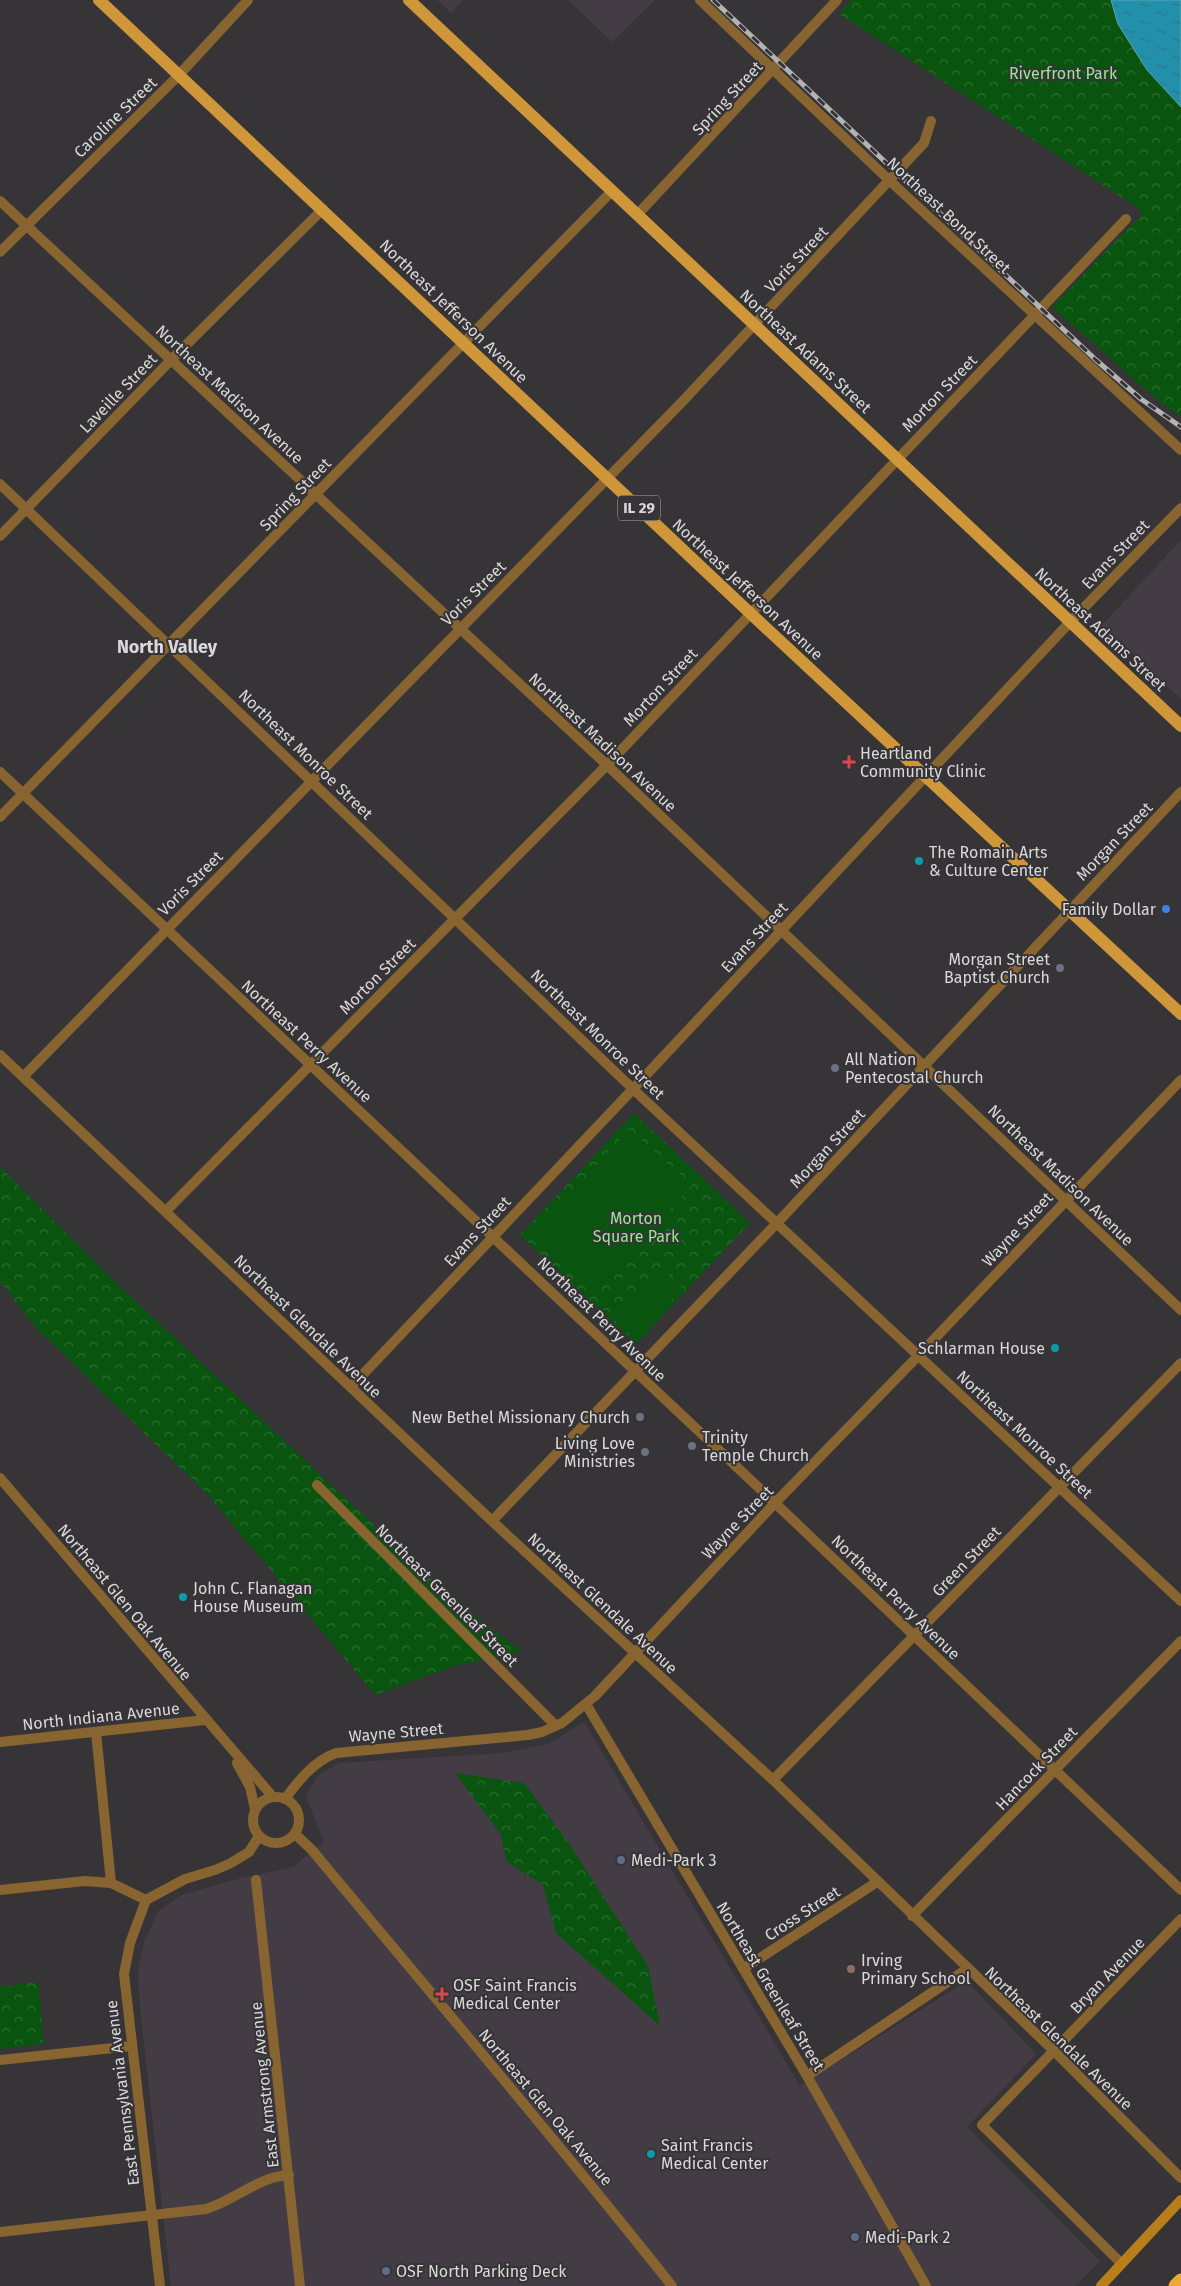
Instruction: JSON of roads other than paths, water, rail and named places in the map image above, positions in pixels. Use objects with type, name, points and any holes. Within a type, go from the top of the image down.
[{"type":"highway","points":[[1176,2286],[1181,2281]]},
{"type":"main road","name":"Northeast Jefferson Avenue","points":[[99,0],[750,613],[1181,1014]]},
{"type":"main road","name":"Northeast Adams Street","points":[[409,0],[1181,726]]},
{"type":"main road","points":[[1101,2286],[1181,2200]]},
{"type":"street","name":"Caroline Street","points":[[0,252],[178,76],[248,0]]},
{"type":"street","name":"Northeast Bond Street","points":[[700,0],[889,180],[1181,450]]},
{"type":"street","name":"Spring Street","points":[[637,215],[774,70],[837,0]]},
{"type":"street","name":"Voris Street","points":[[23,1076],[313,781],[754,325],[924,143],[931,121]]},
{"type":"street","name":"Spring Street","points":[[0,818],[612,191]]},
{"type":"street","name":"Northeast Madison Avenue","points":[[0,201],[607,765],[1181,1310]]},
{"type":"street","name":"Laveille Street","points":[[0,536],[172,359],[323,209]]},
{"type":"street","name":"Morton Street","points":[[166,1211],[309,1064],[456,920],[607,765],[1126,219]]},
{"type":"street","name":"Northeast Monroe Street","points":[[0,484],[313,781],[633,1089],[920,1355],[1181,1601]]},
{"type":"street","name":"Evans Street","points":[[351,1387],[1070,622],[1181,508]]},
{"type":"street","name":"Northeast Perry Avenue","points":[[0,772],[776,1503],[1181,1890]]},
{"type":"street","name":"Morgan Street","points":[[492,1521],[777,1223],[1181,792]]},
{"type":"street","name":"Northeast Glendale Avenue","points":[[0,1055],[492,1521],[773,1780],[967,1970],[1054,2051],[1181,2178]]},
{"type":"street","name":"Wayne Street","points":[[285,1799],[296,1784],[311,1769],[336,1753],[528,1736],[556,1726],[586,1704],[1181,1080]]},
{"type":"street","name":"Green Street","points":[[773,1780],[1181,1363]]},
{"type":"street","name":"Northeast Glen Oak Avenue","points":[[1,1480],[226,1745],[273,1797]]},
{"type":"street","name":"Northeast Greenleaf Street","points":[[317,1485],[556,1726]]},
{"type":"street","name":"Hancock Street","points":[[912,1916],[1181,1641]]},
{"type":"street","name":"Northeast Greenleaf Street","points":[[586,1704],[807,2076],[926,2286]]},
{"type":"street","name":"North Indiana Avenue","points":[[0,1742],[205,1720]]},
{"type":"street","points":[[96,1732],[111,1883]]},
{"type":"street","name":"Northeast Glen Oak Avenue","points":[[226,1745],[250,1787],[255,1809]]},
{"type":"street","points":[[273,1797],[285,1799],[295,1808],[299,1821],[290,1839],[277,1844],[270,1843],[259,1836],[252,1823],[255,1809],[266,1799],[273,1797]]},
{"type":"street","name":"Northeast Glen Oak Avenue","points":[[294,1834],[323,1864],[672,2286]]},
{"type":"street","points":[[0,1890],[85,1881],[111,1883],[146,1900],[185,1878],[215,1870],[231,1863],[249,1852],[259,1836]]},
{"type":"street","name":"East Armstrong Avenue","points":[[256,1880],[300,2286]]},
{"type":"street","name":"Cross Street","points":[[743,1969],[876,1882]]},
{"type":"street","name":"East Pennsylvania Avenue","points":[[146,1900],[130,1943],[124,1974],[160,2286]]},
{"type":"street","name":"Bryan Avenue","points":[[1121,2264],[982,2125],[1181,1919]]},
{"type":"street","points":[[807,2076],[967,1970]]},
{"type":"street","points":[[0,2060],[132,2046]]},
{"type":"street","points":[[0,2232],[206,2209],[222,2203],[264,2179],[289,2175]]},
{"type":"street","name":"Northeast Glen Oak Avenue","points":[[655,2265],[678,2286]]},
{"type":"water","points":[[1111,0],[1181,0],[1181,107],[1147,70],[1118,24]]},
{"type":"railway","points":[[713,0],[1096,360],[1141,399],[1181,427]]},
{"type":"place","name":"Heartland Community Clinic","points":[[849,762]]},
{"type":"place","name":"The Romain Arts & Culture Center","points":[[919,861]]},
{"type":"place","name":"Family Dollar","points":[[1166,909]]},
{"type":"place","name":"Morgan Street Baptist Church","points":[[1060,968]]},
{"type":"place","name":"All Nation Pentecostal Church","points":[[835,1068]]},
{"type":"place","name":"Schlarman House","points":[[1055,1348]]},
{"type":"place","name":"New Bethel Missionary Church","points":[[640,1417]]},
{"type":"place","name":"Trinity Temple Church","points":[[692,1446]]},
{"type":"place","name":"Living Love Ministries","points":[[645,1452]]},
{"type":"place","name":"John C. Flanagan House Museum","points":[[183,1597]]},
{"type":"place","name":"Medi-Park 3","points":[[621,1860]]},
{"type":"place","name":"Irving Primary School","points":[[851,1969]]},
{"type":"place","name":"OSF Saint Francis Medical Center","points":[[442,1994]]},
{"type":"place","name":"Saint Francis Medical Center","points":[[651,2154]]},
{"type":"place","name":"Medi-Park 2","points":[[855,2237]]},
{"type":"place","name":"OSF North Parking Deck","points":[[386,2271]]},
{"type":"district","name":"North Valley","points":[[167,647]]},
{"type":"park label","name":"Riverfront Park","points":[[1063,73]]},
{"type":"park label","name":"Morton Square Park","points":[[636,1227]]}]
